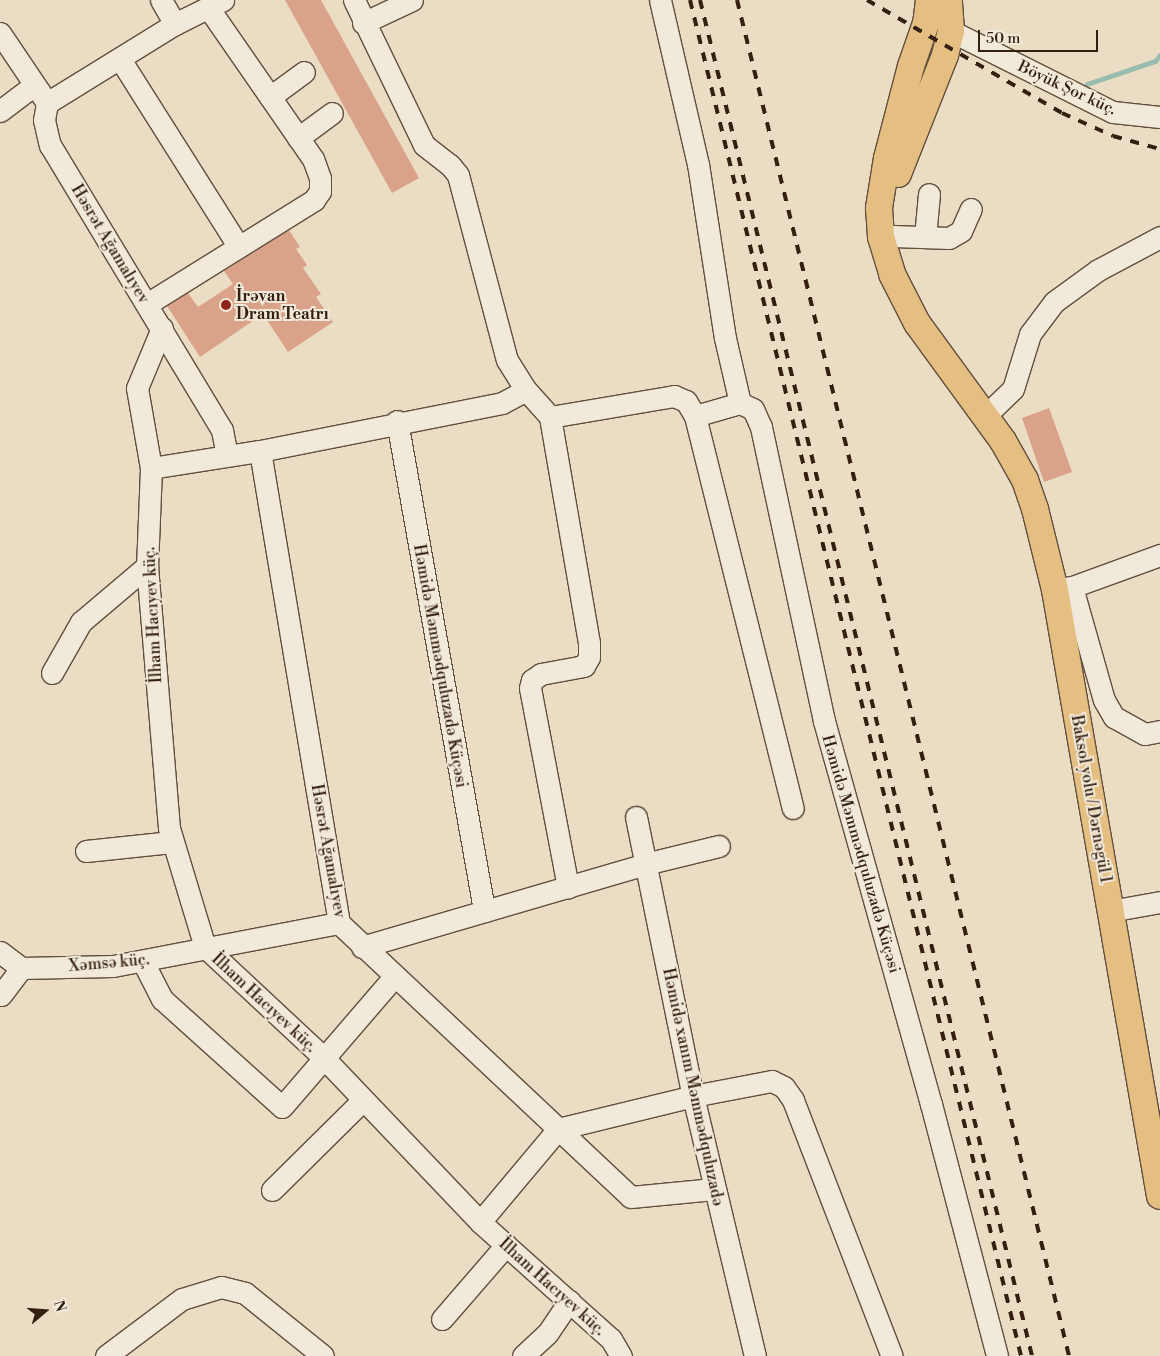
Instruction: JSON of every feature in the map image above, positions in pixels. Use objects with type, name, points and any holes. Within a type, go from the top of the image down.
[{"type":"main road","points":[[903,296],[886,257],[879,208],[887,158],[911,66],[926,23],[929,0]]},
{"type":"main road","points":[[903,296],[893,236],[896,181],[951,31],[949,0]]},
{"type":"main road","points":[[911,66],[910,79],[916,90],[926,88],[936,76]]},
{"type":"main road","name":"Baksol yolu / Dərnəgül 1","points":[[903,296],[927,338],[986,415],[1025,480],[1064,589],[1110,911],[1159,1189]]},
{"type":"street","points":[[161,0],[176,24]]},
{"type":"street","points":[[354,0],[363,23],[424,145],[450,165],[458,175],[507,360],[526,390],[550,417],[589,642],[589,657],[584,666],[541,674],[532,680],[530,688],[568,886]]},
{"type":"street","points":[[363,23],[412,0]]},
{"type":"street","points":[[660,0],[698,164],[725,338],[740,403],[695,416]]},
{"type":"street","points":[[0,33],[33,86],[47,103],[176,24],[216,4],[270,97],[312,159],[320,178],[320,191],[314,200],[147,304]]},
{"type":"street","name":"Böyük Şor küç.","points":[[951,31],[1113,112],[1160,117]]},
{"type":"street","points":[[120,59],[238,247]]},
{"type":"street","points":[[270,97],[304,72]]},
{"type":"street","points":[[0,111],[33,86]]},
{"type":"street","name":"Həsrət Ağamalıyev","points":[[47,103],[44,120],[50,145],[222,430],[227,456]]},
{"type":"street","points":[[298,138],[332,113]]},
{"type":"street","points":[[925,237],[929,194]]},
{"type":"street","points":[[893,236],[955,236],[961,231],[971,209]]},
{"type":"street","points":[[986,415],[1013,389],[1030,334],[1054,302],[1098,270],[1160,237]]},
{"type":"street","name":"İlham Hacıyev küç.","points":[[162,328],[137,388],[151,468],[147,566],[172,842],[205,947],[324,1058],[480,1222],[611,1338],[621,1356]]},
{"type":"street","points":[[151,468],[260,451],[396,421],[502,403],[526,390]]},
{"type":"street","points":[[550,417],[674,396],[686,402],[695,416],[793,808]]},
{"type":"street","name":"Həmidə Məmmədquluzadə Küçəsi","points":[[740,403],[753,409],[761,427],[824,721],[926,1085],[997,1356]]},
{"type":"street","name":"Həmidə Məmmədquluzadə Küçəsi","points":[[396,421],[484,911]]},
{"type":"street","name":"Həsrət Ağamalıyev","points":[[260,451],[339,923],[362,948],[631,1197],[714,1189]]},
{"type":"street","points":[[1160,555],[1064,589],[1104,700],[1114,716],[1145,734],[1160,731]]},
{"type":"street","points":[[52,673],[81,622],[147,566]]},
{"type":"street","name":"Həmidə xanım Məmmədquluzadə","points":[[636,817],[693,1096],[755,1356]]},
{"type":"street","points":[[86,851],[172,842]]},
{"type":"street","points":[[362,948],[568,886],[645,864],[719,846]]},
{"type":"street","points":[[1110,911],[1160,902]]},
{"type":"street","name":"Xəmsə küç.","points":[[22,968],[143,962],[205,947],[339,923]]},
{"type":"street","points":[[0,952],[22,968],[1,995]]},
{"type":"street","points":[[143,962],[162,999],[282,1107],[394,977]]},
{"type":"street","points":[[480,1222],[558,1129],[693,1096],[772,1081],[784,1086],[793,1100],[892,1356]]},
{"type":"street","points":[[272,1190],[363,1100]]},
{"type":"street","points":[[442,1319],[506,1245]]},
{"type":"street","points":[[106,1356],[182,1299],[221,1287],[245,1293],[323,1356]]},
{"type":"street","points":[[523,1356],[547,1334],[569,1301]]},
{"type":"building","points":[[285,0],[321,0],[419,178],[392,193]]},
{"type":"building","points":[[289,230],[300,247],[296,249],[307,265],[303,268],[321,294],[316,297],[333,322],[288,352],[263,314],[200,357],[167,306],[188,293],[198,307],[233,284],[224,271]]},
{"type":"building","points":[[1049,408],[1072,472],[1044,482],[1022,418]]},
{"type":"waterway","points":[[1087,84],[1155,61],[1160,55]]},
{"type":"railway","points":[[690,0],[1021,1356]]},
{"type":"railway","points":[[700,0],[1032,1356]]},
{"type":"railway","points":[[737,0],[1069,1356]]},
{"type":"railway","points":[[867,0],[1062,113],[1113,136],[1160,149]]},
{"type":"place","name":"İrəvan Dram Teatrı","points":[[226,305]]}]
